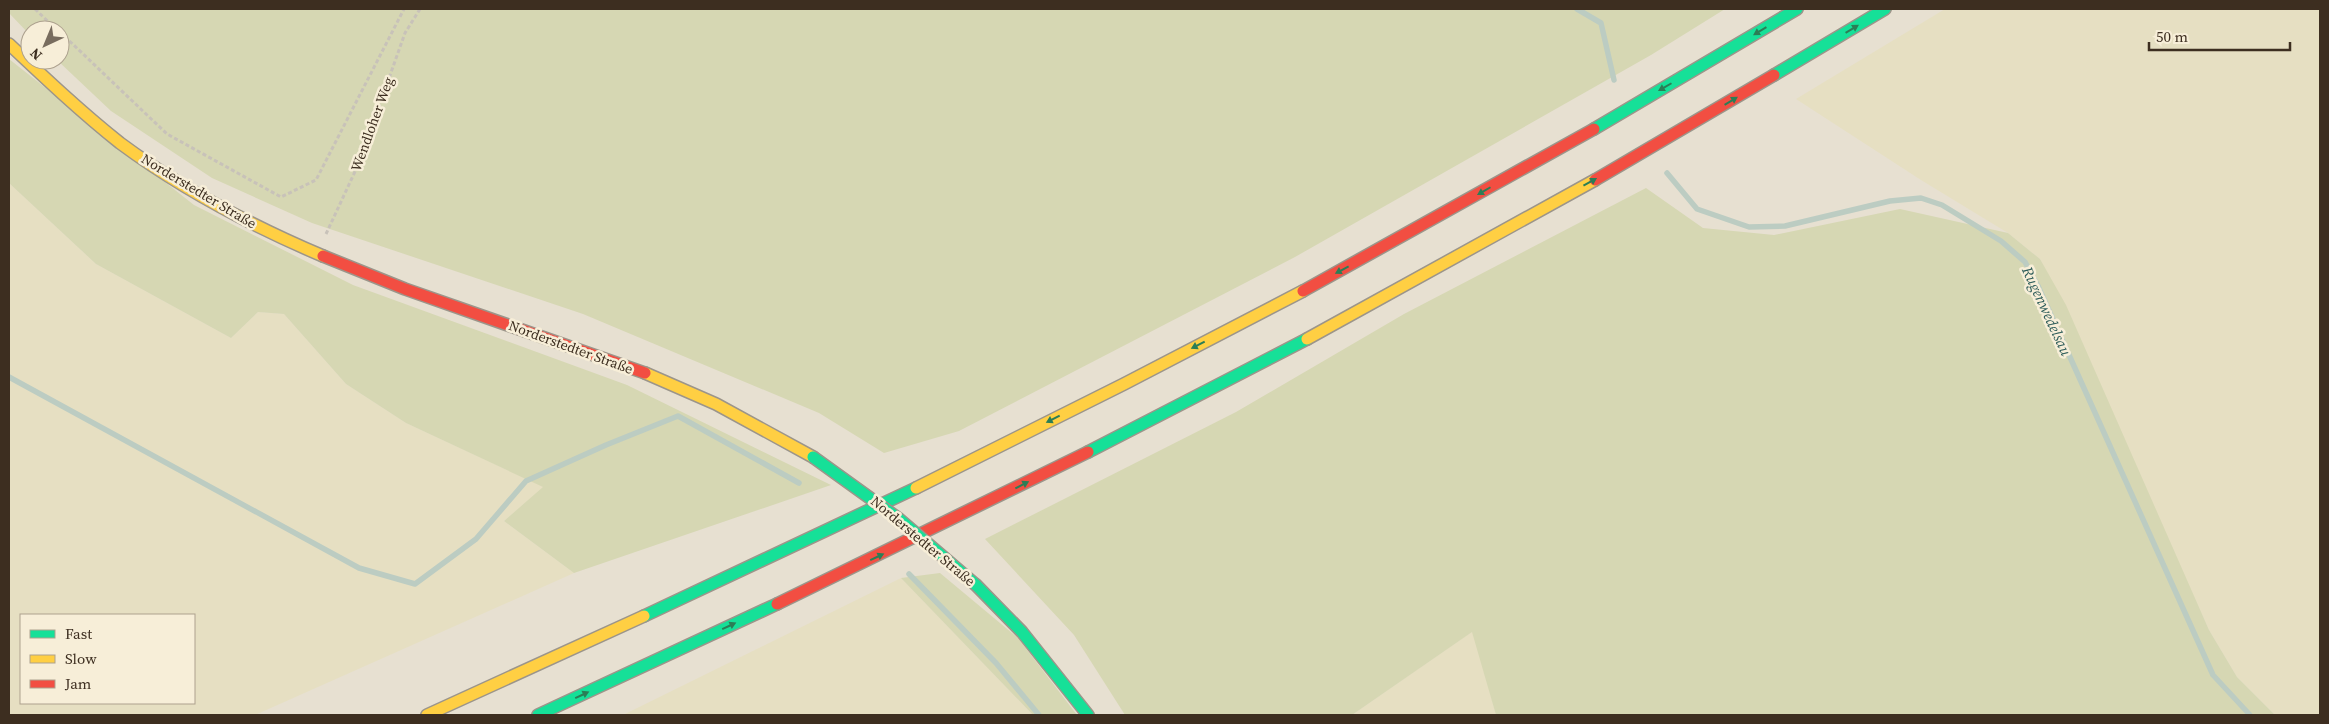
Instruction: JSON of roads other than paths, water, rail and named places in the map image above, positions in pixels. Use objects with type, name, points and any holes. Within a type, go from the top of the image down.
[{"type":"main road","points":[[427,715],[551,660],[885,503],[1274,306],[1421,227],[1723,54],[1797,9]]},
{"type":"main road","points":[[538,715],[894,549],[1148,421],[1361,309],[1684,129],[1885,9]]},
{"type":"main road","name":"Norderstedter Straße","points":[[9,44],[60,92],[121,143],[196,193],[273,235],[405,289],[644,373],[716,404],[813,457],[899,519],[976,585],[1022,632],[1088,715]]},
{"type":"waterway","name":"Rugenwedelsau","points":[[1577,9],[1601,23],[1614,80]]},
{"type":"waterway","name":"Rugenwedelsau","points":[[1667,173],[1697,209],[1749,227],[1785,226],[1890,201],[1921,198],[1942,205],[2001,241],[2025,262],[2038,286],[2213,675],[2250,715]]},
{"type":"waterway","points":[[9,377],[359,568],[415,584],[476,539],[526,481],[606,445],[678,416],[799,483]]},
{"type":"waterway","points":[[909,574],[996,663],[1039,715]]}]
